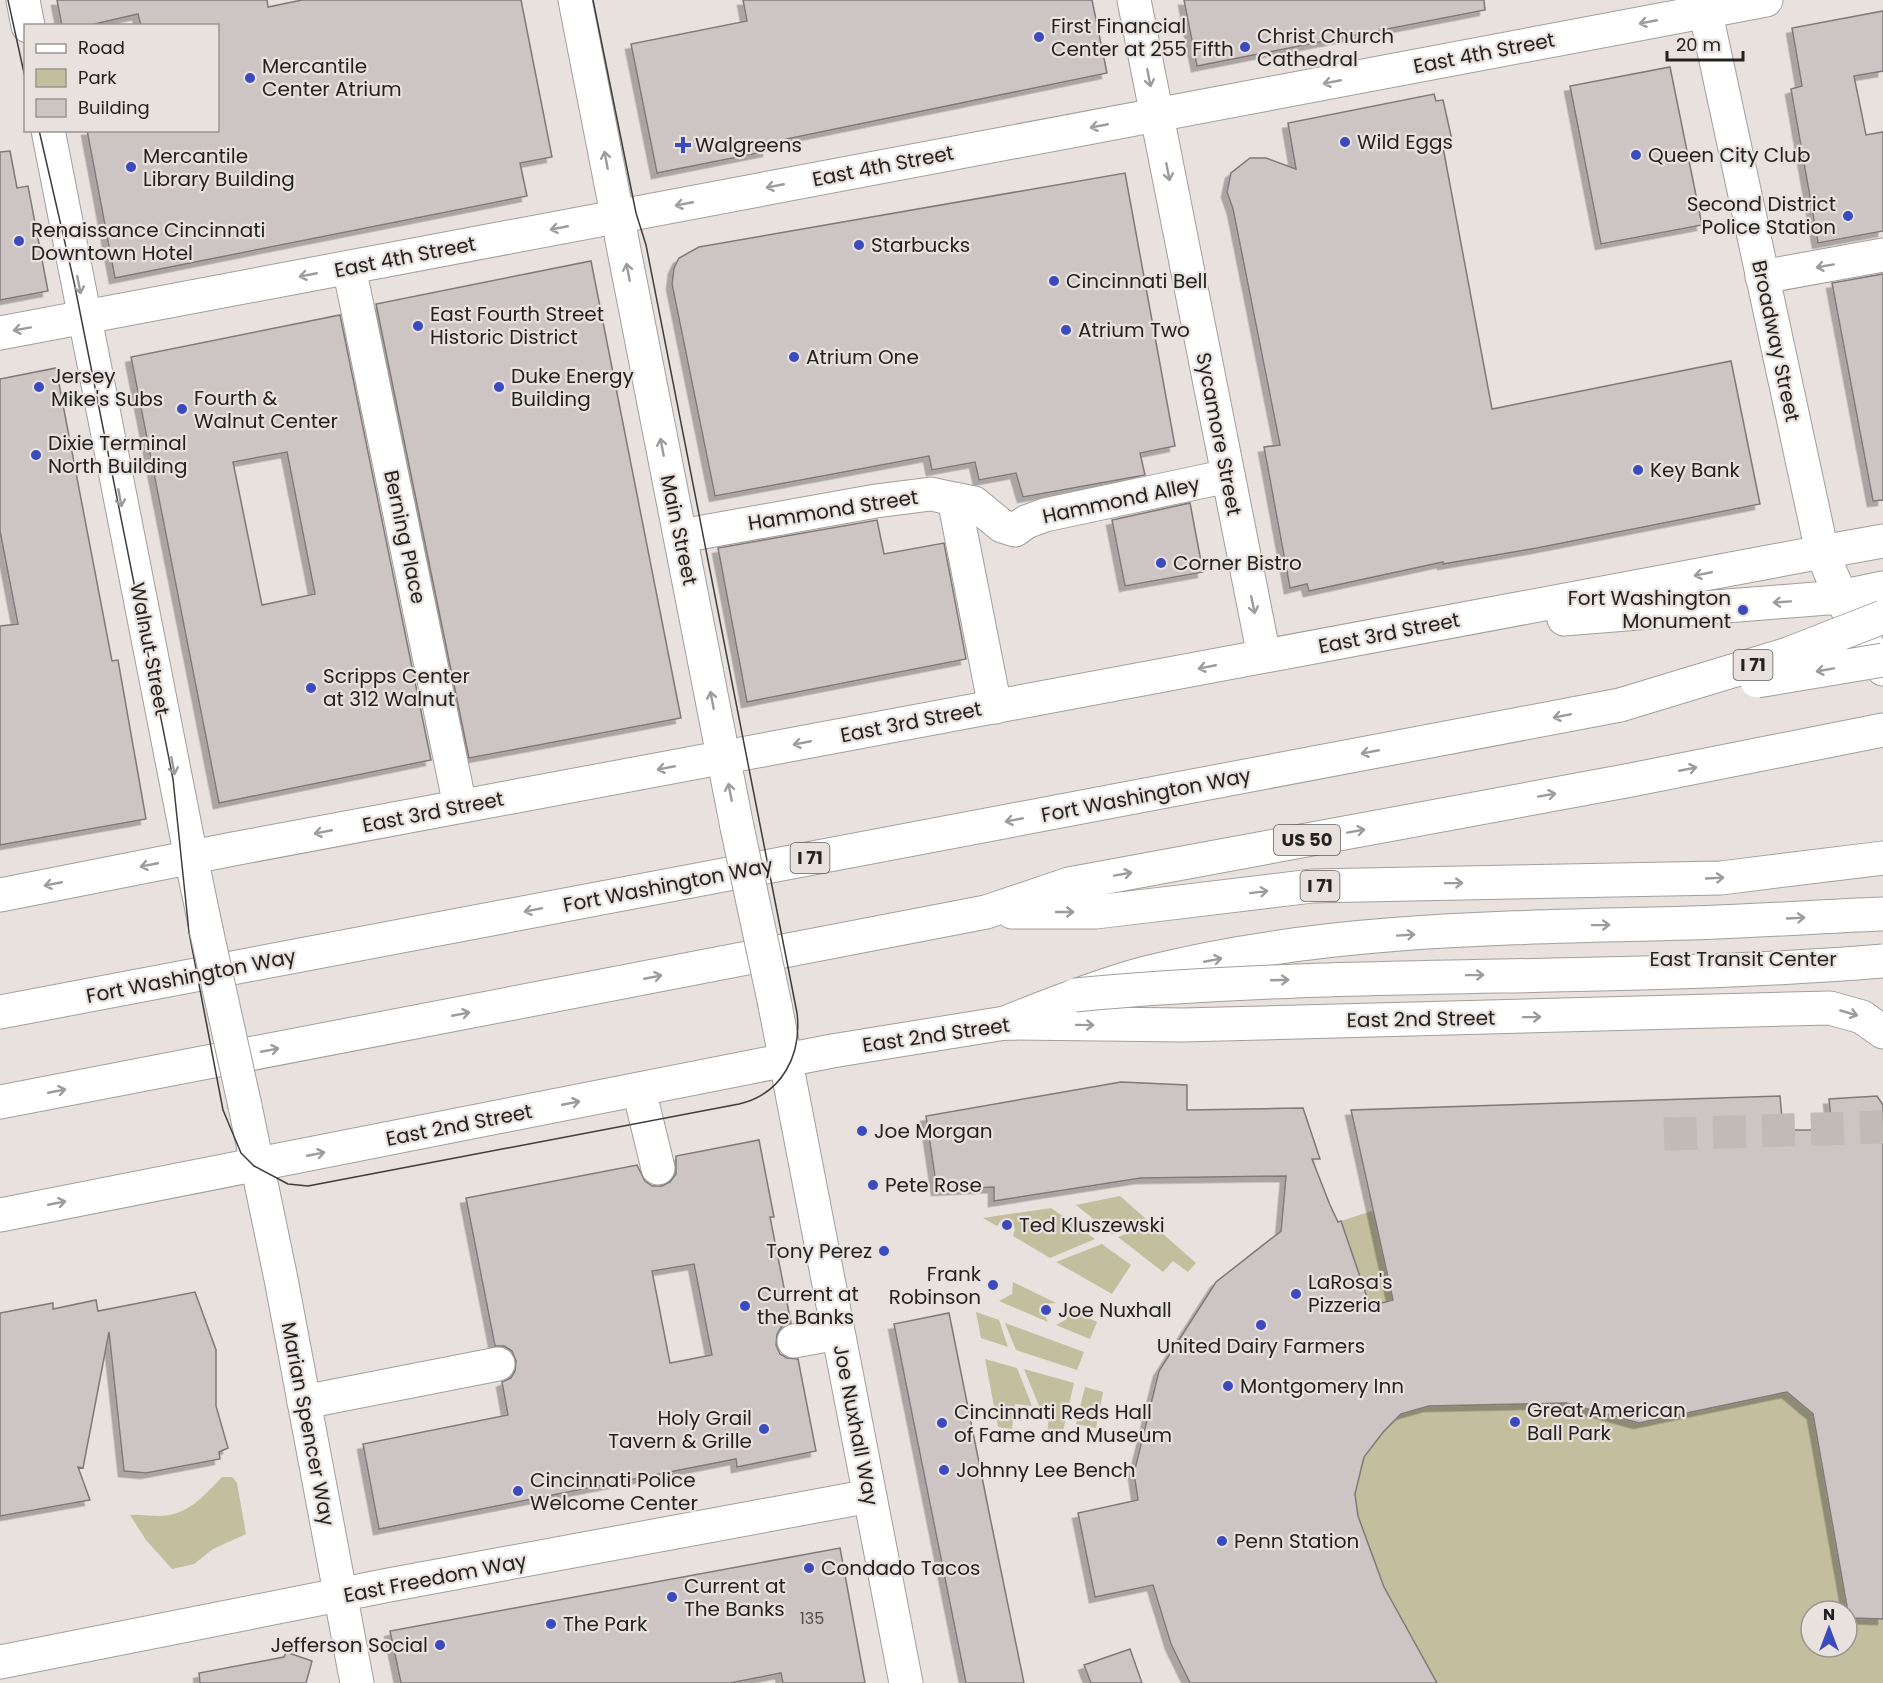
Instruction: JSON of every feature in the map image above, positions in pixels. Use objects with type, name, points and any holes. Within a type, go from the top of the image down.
[{"type":"main road","points":[[23,0],[28,24]]},
{"type":"main road","name":"Main Street","points":[[575,0],[723,758],[786,1060]]},
{"type":"main road","name":"Sycamore Street","points":[[1134,0],[1264,656]]},
{"type":"main road","name":"East 4th Street","points":[[0,333],[1156,115],[1704,6],[1766,0]]},
{"type":"main road","name":"Broadway Street","points":[[1704,6],[1822,552],[1840,597],[1864,642],[1883,669]]},
{"type":"main road","name":"Walnut Street","points":[[48,132],[191,857],[258,1165]]},
{"type":"main road","points":[[1762,277],[1883,255]]},
{"type":"main road","name":"Berning Place","points":[[349,267],[460,806]]},
{"type":"main road","name":"Hammond Alley","points":[[954,499],[974,503],[1002,526],[1015,530],[1026,522],[1045,515],[1228,476]]},
{"type":"main road","name":"Hammond Street","points":[[681,536],[876,501],[931,494],[954,499]]},
{"type":"main road","points":[[954,499],[995,706]]},
{"type":"main road","name":"East 3rd Street","points":[[0,895],[460,806],[1883,541]]},
{"type":"main road","points":[[1390,633],[1840,597],[1883,588]]},
{"type":"main road","name":"I 71","points":[[1620,705],[1788,654],[1883,617]]},
{"type":"main road","points":[[1620,705],[1883,660]]},
{"type":"main road","name":"Fort Washington Way","points":[[0,1012],[1620,705]]},
{"type":"main road","name":"US 50","points":[[986,912],[1069,884],[1631,780],[1883,730]]},
{"type":"main road","name":"I 71","points":[[0,1102],[986,912],[1096,912],[1312,886],[1721,878],[1883,858]]},
{"type":"main road","points":[[1005,1023],[1075,995],[1170,969],[1259,952],[1369,938],[1478,929],[1883,914]]},
{"type":"main road","name":"East Transit Center","points":[[1637,959],[1819,955],[1868,961],[1883,967]]},
{"type":"main road","points":[[1075,995],[1234,982],[1660,971],[1883,961]]},
{"type":"main road","name":"East 2nd Street","points":[[0,1215],[786,1060],[1005,1023],[1183,1025],[1830,1008],[1862,1017],[1883,1032]]},
{"type":"main road","name":"Joe Nuxhall Way","points":[[786,1060],[870,1496],[896,1681]]},
{"type":"main road","points":[[639,1090],[658,1168]]},
{"type":"main road","name":"Marian Spencer Way","points":[[258,1165],[357,1683]]},
{"type":"main road","points":[[794,1341],[838,1333]]},
{"type":"main road","points":[[304,1402],[498,1364]]},
{"type":"main road","name":"East Freedom Way","points":[[0,1662],[339,1595],[870,1496]]},
{"type":"green space","points":[[1120,1196],[1196,1263],[1188,1272],[1173,1261],[1163,1272],[1118,1237],[1142,1228],[1138,1223],[1112,1234],[1076,1205]]},
{"type":"green space","name":"Great American Ball Park","points":[[1330,1205],[1338,1222],[1381,1208],[1883,1261],[1883,1683],[1190,1683],[1171,1644],[1145,1558],[1134,1473],[1159,1371],[1216,1282],[1281,1231]]},
{"type":"green space","points":[[1051,1208],[1095,1239],[1050,1258],[1013,1236],[1015,1229],[1012,1221],[1002,1219],[997,1226],[983,1218]]},
{"type":"green space","points":[[1102,1244],[1131,1265],[1112,1294],[1056,1262]]},
{"type":"green space","points":[[1013,1282],[1056,1303],[1044,1304],[1041,1308],[1048,1322],[999,1301],[1012,1294]]},
{"type":"green space","points":[[1066,1307],[1097,1322],[1090,1339],[1056,1325],[1067,1319]]},
{"type":"green space","points":[[976,1312],[999,1320],[1008,1347],[981,1338]]},
{"type":"green space","points":[[1005,1323],[1084,1352],[1077,1370],[1016,1350]]},
{"type":"green space","points":[[985,1359],[1017,1368],[1032,1406],[1015,1404],[1012,1429],[998,1427]]},
{"type":"green space","points":[[1024,1369],[1074,1383],[1062,1436],[1047,1434],[1050,1408],[1039,1406]]},
{"type":"green space","points":[[1085,1387],[1103,1392],[1096,1428],[1076,1424]]},
{"type":"green space","points":[[222,1477],[232,1477],[237,1483],[246,1534],[213,1549],[194,1564],[172,1569],[146,1540],[130,1515],[159,1516],[178,1513],[194,1504]]},
{"type":"building","points":[[57,0],[267,0],[268,7],[302,0],[521,0],[552,157],[520,163],[527,196],[115,278],[87,132],[219,132],[219,24],[140,24],[138,14],[95,24],[62,24]]},
{"type":"building","points":[[743,0],[1092,0],[1107,73],[767,143],[768,151],[657,173],[631,44],[747,21]]},
{"type":"building","name":"Christ Church Cathedral","points":[[1184,0],[1484,0],[1485,10],[1197,66]]},
{"type":"building","points":[[1883,11],[1883,71],[1854,76],[1866,135],[1883,132],[1883,231],[1818,243],[1791,89],[1802,86],[1792,28]]},
{"type":"building","name":"Queen City Club","points":[[1670,67],[1702,225],[1601,244],[1570,86]]},
{"type":"building","points":[[1434,94],[1436,101],[1443,100],[1452,140],[1442,142],[1492,409],[1731,361],[1760,504],[1537,548],[1443,564],[1443,562],[1309,591],[1307,584],[1290,588],[1264,447],[1280,445],[1233,209],[1227,192],[1231,173],[1250,158],[1266,158],[1296,169],[1288,123]]},
{"type":"building","name":"Renaissance Cincinnati Downtown Hotel","points":[[10,151],[17,188],[28,186],[48,291],[0,300],[0,152]]},
{"type":"building","points":[[1125,173],[1175,446],[1140,453],[1145,475],[1023,497],[1016,473],[979,480],[975,462],[932,470],[929,456],[715,496],[672,284],[674,268],[679,258],[699,247]]},
{"type":"building","points":[[591,261],[681,718],[469,758],[376,304]]},
{"type":"building","points":[[1883,274],[1883,500],[1873,501],[1832,283]]},
{"type":"building","points":[[340,315],[431,760],[219,803],[131,357]],"holes":[[[287,452],[315,594],[262,605],[233,462]]]},
{"type":"building","points":[[56,368],[112,661],[118,660],[146,819],[0,845],[0,626],[18,624],[0,531],[0,379]]},
{"type":"building","points":[[1190,503],[1203,572],[1125,586],[1112,520]]},
{"type":"building","points":[[877,520],[884,554],[944,543],[966,659],[747,702],[718,548]]},
{"type":"building","name":"Great American Ball Park","points":[[1121,1082],[1187,1085],[1187,1110],[1303,1108],[1320,1159],[1312,1159],[1330,1205],[1338,1222],[1341,1221],[1370,1306],[1393,1300],[1351,1110],[1780,1096],[1783,1130],[1832,1130],[1829,1099],[1877,1096],[1883,1105],[1883,1619],[1859,1618],[1859,1599],[1846,1599],[1813,1414],[1787,1392],[1639,1423],[1566,1403],[1429,1406],[1401,1414],[1384,1431],[1364,1457],[1355,1494],[1358,1516],[1384,1587],[1437,1683],[1190,1683],[1171,1644],[1153,1585],[1095,1597],[1078,1513],[1138,1500],[1134,1473],[1159,1371],[1216,1282],[1281,1231],[1286,1176],[1141,1178],[994,1201],[994,1187],[937,1190],[926,1116]]},
{"type":"building","name":"Current at the Banks","points":[[759,1140],[774,1217],[770,1217],[791,1323],[782,1326],[777,1334],[776,1345],[780,1354],[787,1358],[798,1359],[816,1451],[737,1467],[736,1459],[379,1529],[363,1444],[508,1415],[502,1382],[511,1378],[515,1371],[516,1361],[512,1351],[504,1346],[495,1346],[466,1198],[637,1165],[645,1181],[652,1186],[662,1186],[670,1182],[676,1174],[676,1156]],"holes":[[[694,1264],[712,1355],[670,1363],[652,1271]]]},
{"type":"building","points":[[195,1292],[216,1350],[216,1406],[228,1448],[219,1452],[220,1459],[146,1473],[124,1471],[109,1332],[83,1468],[78,1467],[90,1500],[0,1516],[0,1313],[53,1303],[53,1309],[96,1300],[98,1311]]},
{"type":"building","name":"Cincinnati Reds Hall of Fame and Museum","points":[[949,1313],[1024,1683],[966,1683],[894,1324]]},
{"type":"building","name":"Current at The Banks","points":[[840,1548],[865,1683],[783,1683],[781,1673],[730,1683],[401,1683],[390,1631]]},
{"type":"building","points":[[1130,1649],[1142,1683],[1091,1683],[1084,1665]]},
{"type":"building","points":[[286,1652],[312,1661],[306,1683],[200,1683],[199,1673],[284,1657]]},
{"type":"tunnel","points":[[1664,1134],[1883,1127]]},
{"type":"tram line","points":[[8,0],[24,73]]},
{"type":"tram line","points":[[39,132],[74,282],[173,779],[189,932],[223,1110],[241,1153],[254,1166],[288,1184],[308,1186],[739,1104],[767,1091],[778,1082],[786,1070],[796,1044],[797,1013],[646,245],[636,213],[593,0]]},
{"type":"place","name":"First Financial Center at 255 Fifth","points":[[1039,37]]},
{"type":"place","name":"Christ Church Cathedral","points":[[1245,47]]},
{"type":"place","name":"Mercantile Center Atrium","points":[[250,78]]},
{"type":"place","name":"Wild Eggs","points":[[1345,142]]},
{"type":"place","name":"Walgreens","points":[[683,145]]},
{"type":"place","name":"Queen City Club","points":[[1636,155]]},
{"type":"place","name":"Mercantile Library Building","points":[[131,167]]},
{"type":"place","name":"Second District Police Station","points":[[1848,216]]},
{"type":"place","name":"Renaissance Cincinnati Downtown Hotel","points":[[19,241]]},
{"type":"place","name":"Starbucks","points":[[859,245]]},
{"type":"place","name":"Cincinnati Bell","points":[[1054,281]]},
{"type":"place","name":"East Fourth Street Historic District","points":[[418,326]]},
{"type":"place","name":"Atrium Two","points":[[1066,330]]},
{"type":"place","name":"Atrium One","points":[[794,357]]},
{"type":"place","name":"Jersey Mike's Subs","points":[[39,387]]},
{"type":"place","name":"Duke Energy Building","points":[[499,387]]},
{"type":"place","name":"Fourth & Walnut Center","points":[[182,409]]},
{"type":"place","name":"Dixie Terminal North Building","points":[[36,455]]},
{"type":"place","name":"Key Bank","points":[[1638,470]]},
{"type":"place","name":"Corner Bistro","points":[[1161,563]]},
{"type":"place","name":"Fort Washington Monument","points":[[1743,610]]},
{"type":"place","name":"Scripps Center at 312 Walnut","points":[[311,688]]},
{"type":"place","name":"Joe Morgan","points":[[862,1131]]},
{"type":"place","name":"Pete Rose","points":[[873,1185]]},
{"type":"place","name":"Ted Kluszewski","points":[[1007,1225]]},
{"type":"place","name":"Tony Perez","points":[[884,1251]]},
{"type":"place","name":"Frank Robinson","points":[[993,1285]]},
{"type":"place","name":"LaRosa's Pizzeria","points":[[1296,1294]]},
{"type":"place","name":"Current at the Banks","points":[[745,1306]]},
{"type":"place","name":"Joe Nuxhall","points":[[1046,1310]]},
{"type":"place","name":"United Dairy Farmers","points":[[1261,1325]]},
{"type":"place","name":"Montgomery Inn","points":[[1228,1386]]},
{"type":"place","name":"Great American Ball Park","points":[[1515,1422]]},
{"type":"place","name":"Cincinnati Reds Hall of Fame and Museum","points":[[942,1423]]},
{"type":"place","name":"Holy Grail Tavern & Grille","points":[[764,1429]]},
{"type":"place","name":"Johnny Lee Bench","points":[[944,1470]]},
{"type":"place","name":"Cincinnati Police Welcome Center","points":[[518,1491]]},
{"type":"place","name":"Penn Station","points":[[1222,1541]]},
{"type":"place","name":"Condado Tacos","points":[[809,1568]]},
{"type":"place","name":"Current at The Banks","points":[[672,1597]]},
{"type":"place","name":"The Park","points":[[551,1624]]},
{"type":"place","name":"Jefferson Social","points":[[440,1645]]}]
